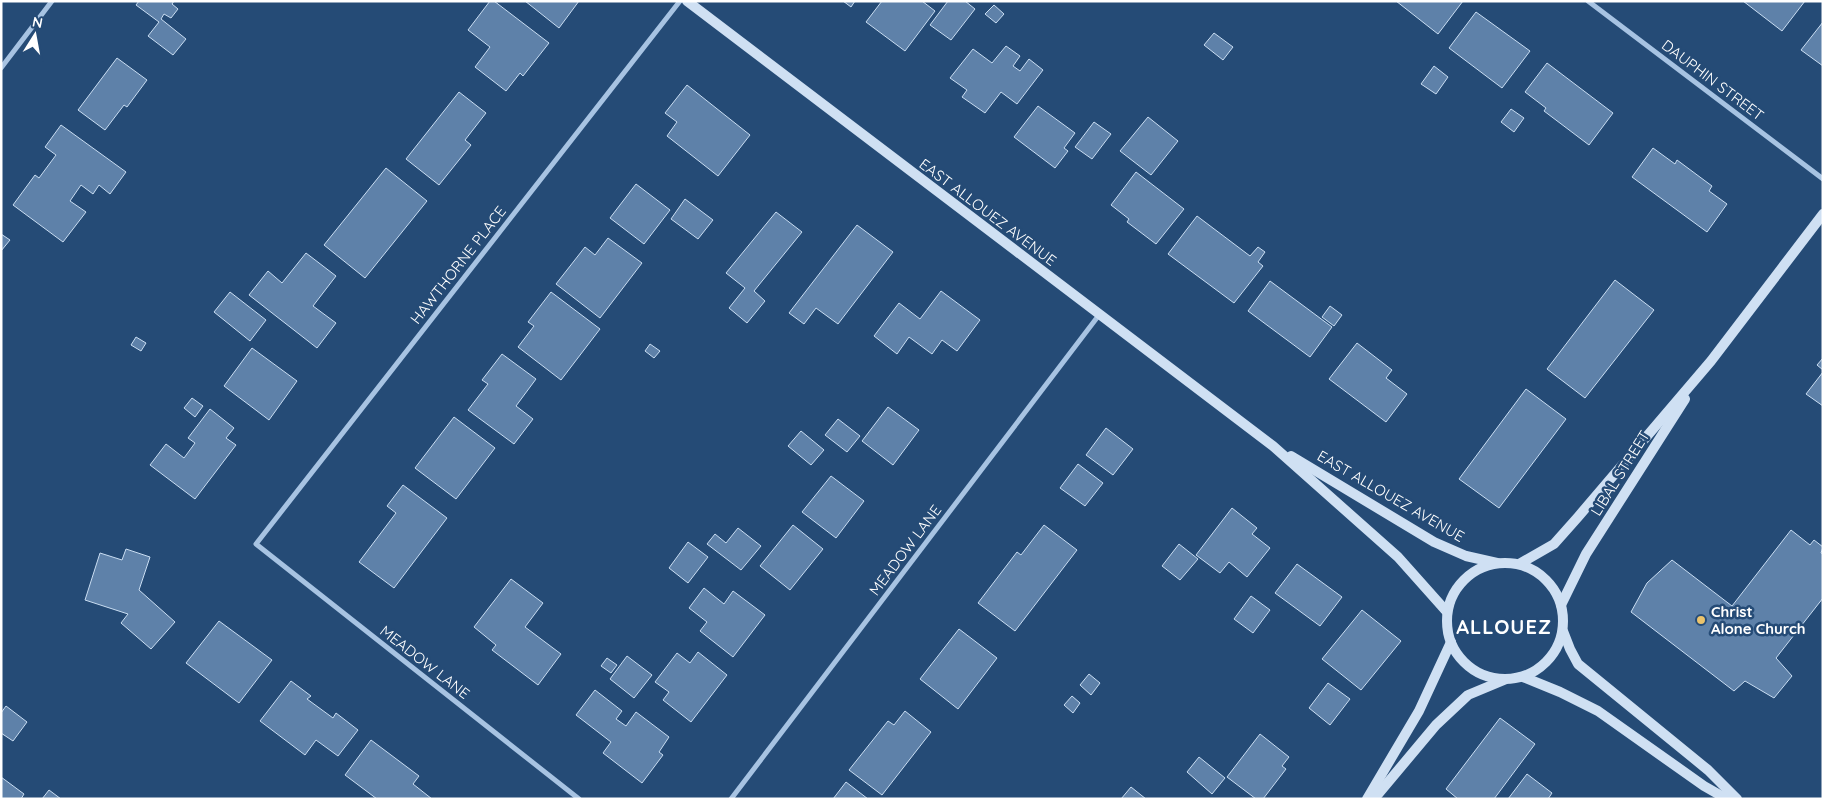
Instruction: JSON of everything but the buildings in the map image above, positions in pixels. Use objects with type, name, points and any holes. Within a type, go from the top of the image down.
[{"type":"street","points":[[1,68],[52,1]]},
{"type":"street","name":"HAWTHORNE PLACE","points":[[256,544],[680,1]]},
{"type":"street","name":"EAST ALLOUEZ AVENUE","points":[[687,1],[1099,316],[1273,446],[1398,557],[1447,612]]},
{"type":"street","name":"DAUPHIN STREET","points":[[1588,1],[1823,179]]},
{"type":"street","name":"LIBAL STREET","points":[[1519,564],[1554,544],[1711,361],[1823,214]]},
{"type":"street","name":"MEADOW LANE","points":[[732,799],[1099,316]]},
{"type":"street","name":"LIBAL STREET","points":[[1562,605],[1586,554],[1711,361]]},
{"type":"street","name":"EAST ALLOUEZ AVENUE","points":[[1273,446],[1327,476],[1434,542],[1466,556],[1497,563]]},
{"type":"street","name":"MEADOW LANE","points":[[256,544],[579,799]]},
{"type":"street","points":[[1374,799],[1436,725],[1468,695],[1506,680],[1523,677],[1537,670],[1550,659],[1558,646],[1563,631],[1564,617],[1562,605],[1552,586],[1538,573],[1519,564],[1497,563],[1480,568],[1464,579],[1453,594],[1447,612],[1447,627],[1451,642],[1459,657],[1472,669],[1488,677],[1506,680]]},
{"type":"street","points":[[1563,631],[1578,664],[1708,770],[1737,799]]},
{"type":"street","points":[[1366,799],[1419,711],[1451,642]]},
{"type":"street","points":[[1523,677],[1560,692],[1598,711],[1704,786],[1727,799]]},
{"type":"place","name":"Christ Alone Church","points":[[1701,620]]},
{"type":"district","name":"ALLOUEZ","points":[[1504,626]]}]
